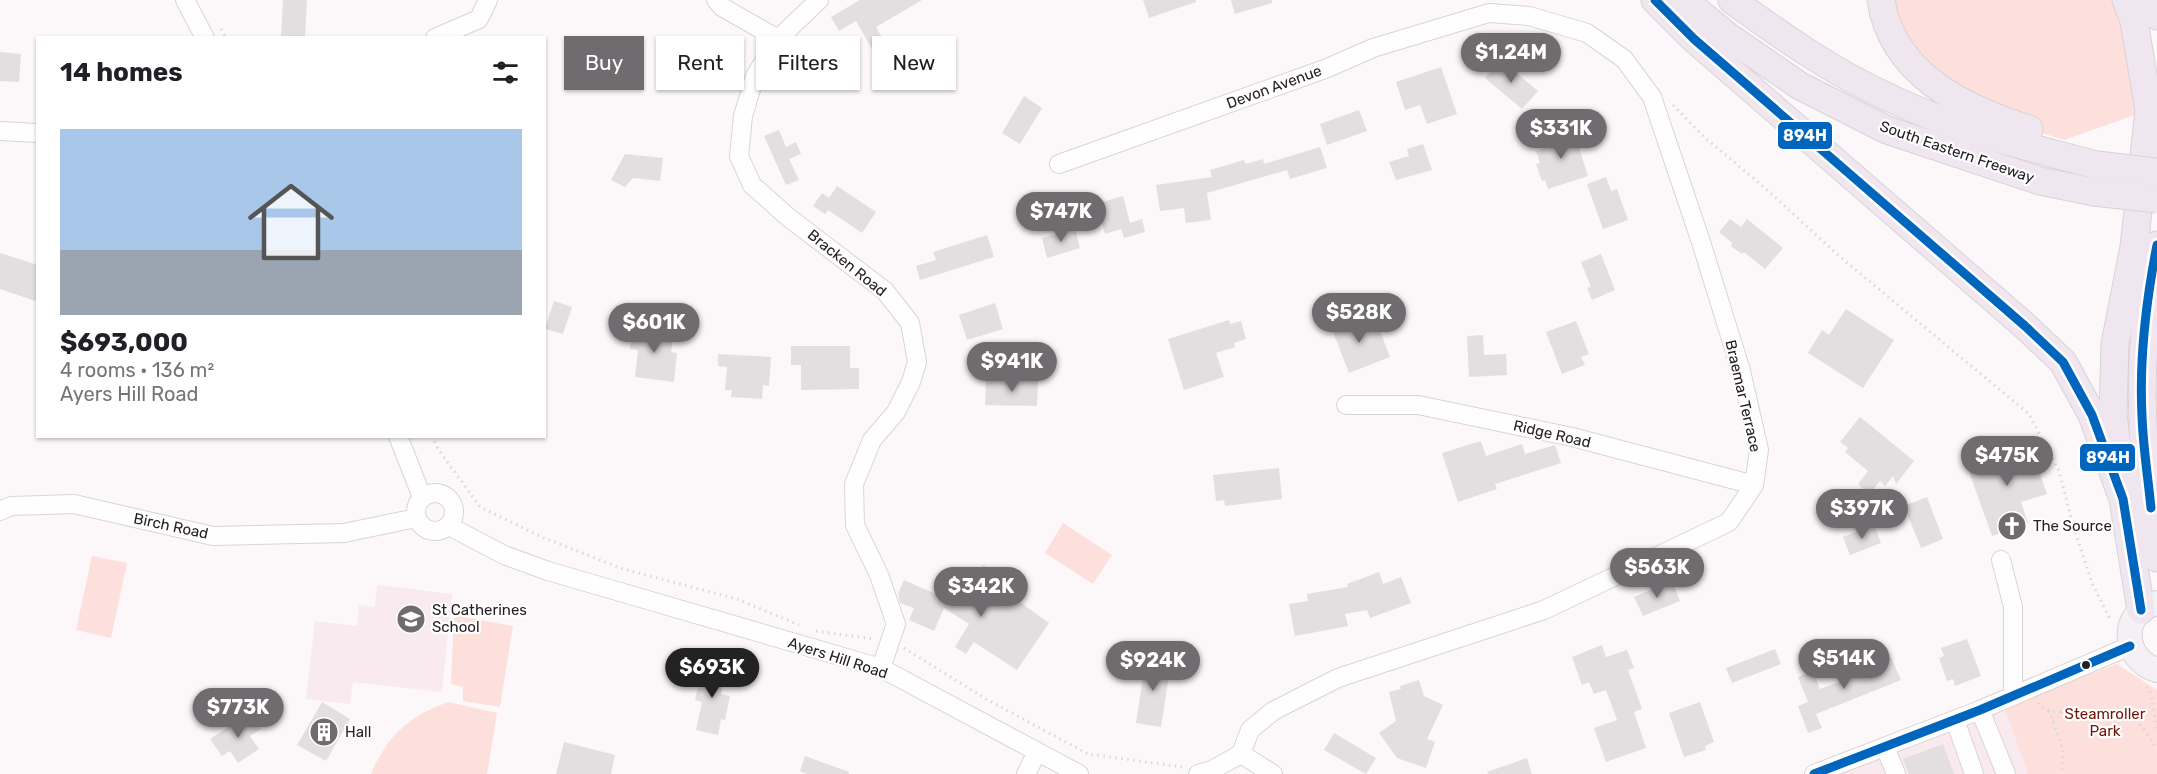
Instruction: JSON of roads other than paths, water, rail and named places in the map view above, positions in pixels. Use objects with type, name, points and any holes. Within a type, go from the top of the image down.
[{"type":"highway","points":[[1655,0],[1694,39],[2025,326],[2063,362],[2092,415],[2123,499],[2149,606]]},
{"type":"highway","name":"South Eastern Freeway","points":[[1684,0],[1726,35],[1800,86],[1887,130],[2040,181],[2094,192],[2157,199]]},
{"type":"highway","name":"South Eastern Freeway","points":[[1732,0],[1802,50],[1896,102],[1962,127],[2157,172]]},
{"type":"highway","points":[[1881,0],[1884,21],[1904,57],[1936,88],[2001,120],[2098,157],[2157,159]]},
{"type":"highway","points":[[2123,499],[2113,414],[2115,344],[2134,248],[2149,110],[2134,21],[2126,0]]},
{"type":"highway","points":[[2151,0],[2157,16]]},
{"type":"highway","points":[[2157,245],[2148,290],[2141,370],[2150,431],[2157,558]]},
{"type":"main road","points":[[2149,606],[2130,626],[2125,648],[2151,677]]},
{"type":"street","points":[[185,0],[204,36]]},
{"type":"street","points":[[440,36],[479,19],[488,0]]},
{"type":"street","points":[[716,0],[722,7],[773,36]]},
{"type":"street","name":"Bracken Road","points":[[781,36],[819,0]]},
{"type":"street","name":"Devon Avenue","points":[[1059,164],[1325,69],[1373,48],[1484,6]]},
{"type":"street","name":"Braemar Terrace","points":[[1241,754],[1250,730],[1274,711],[1338,678],[1544,610],[1729,522],[1754,485],[1759,450],[1741,371],[1701,242],[1652,97],[1624,59],[1587,33],[1484,6]]},
{"type":"street","name":"Bracken Road","points":[[756,74],[743,116],[739,156],[752,185],[788,217],[885,291],[910,323],[916,362],[911,382],[896,412],[872,440],[854,484],[855,525],[879,575],[896,624],[881,668]]},
{"type":"street","points":[[0,130],[36,133]]},
{"type":"street","name":"Ridge Road","points":[[1346,405],[1418,405],[1572,437],[1754,485]]},
{"type":"street","points":[[399,438],[422,497]]},
{"type":"street","points":[[434,493],[447,497],[454,508],[449,526],[443,530],[430,531],[419,524],[416,518],[416,507],[422,497],[434,493]]},
{"type":"street","name":"Birch Road","points":[[0,511],[11,506],[74,504],[213,536],[344,532],[416,518]]},
{"type":"street","name":"Ayers Hill Road","points":[[449,526],[504,555],[548,572],[881,668],[1079,774]]},
{"type":"street","points":[[2001,560],[2013,607],[2013,695]]},
{"type":"street","points":[[1814,774],[1980,710],[2125,648]]},
{"type":"street","points":[[1980,710],[2006,774]]},
{"type":"street","points":[[1955,720],[1974,774]]},
{"type":"street","points":[[1885,747],[1896,774]]},
{"type":"street","points":[[1026,774],[1036,752]]},
{"type":"street","points":[[1198,774],[1212,770],[1241,754],[1273,774]]},
{"type":"place","name":"The Source","points":[[2012,526]]},
{"type":"place","name":"St Catherines School","points":[[411,619]]},
{"type":"place","name":"Hall","points":[[324,732]]},
{"type":"park label","name":"Steamroller Park","points":[[2105,722]]}]
